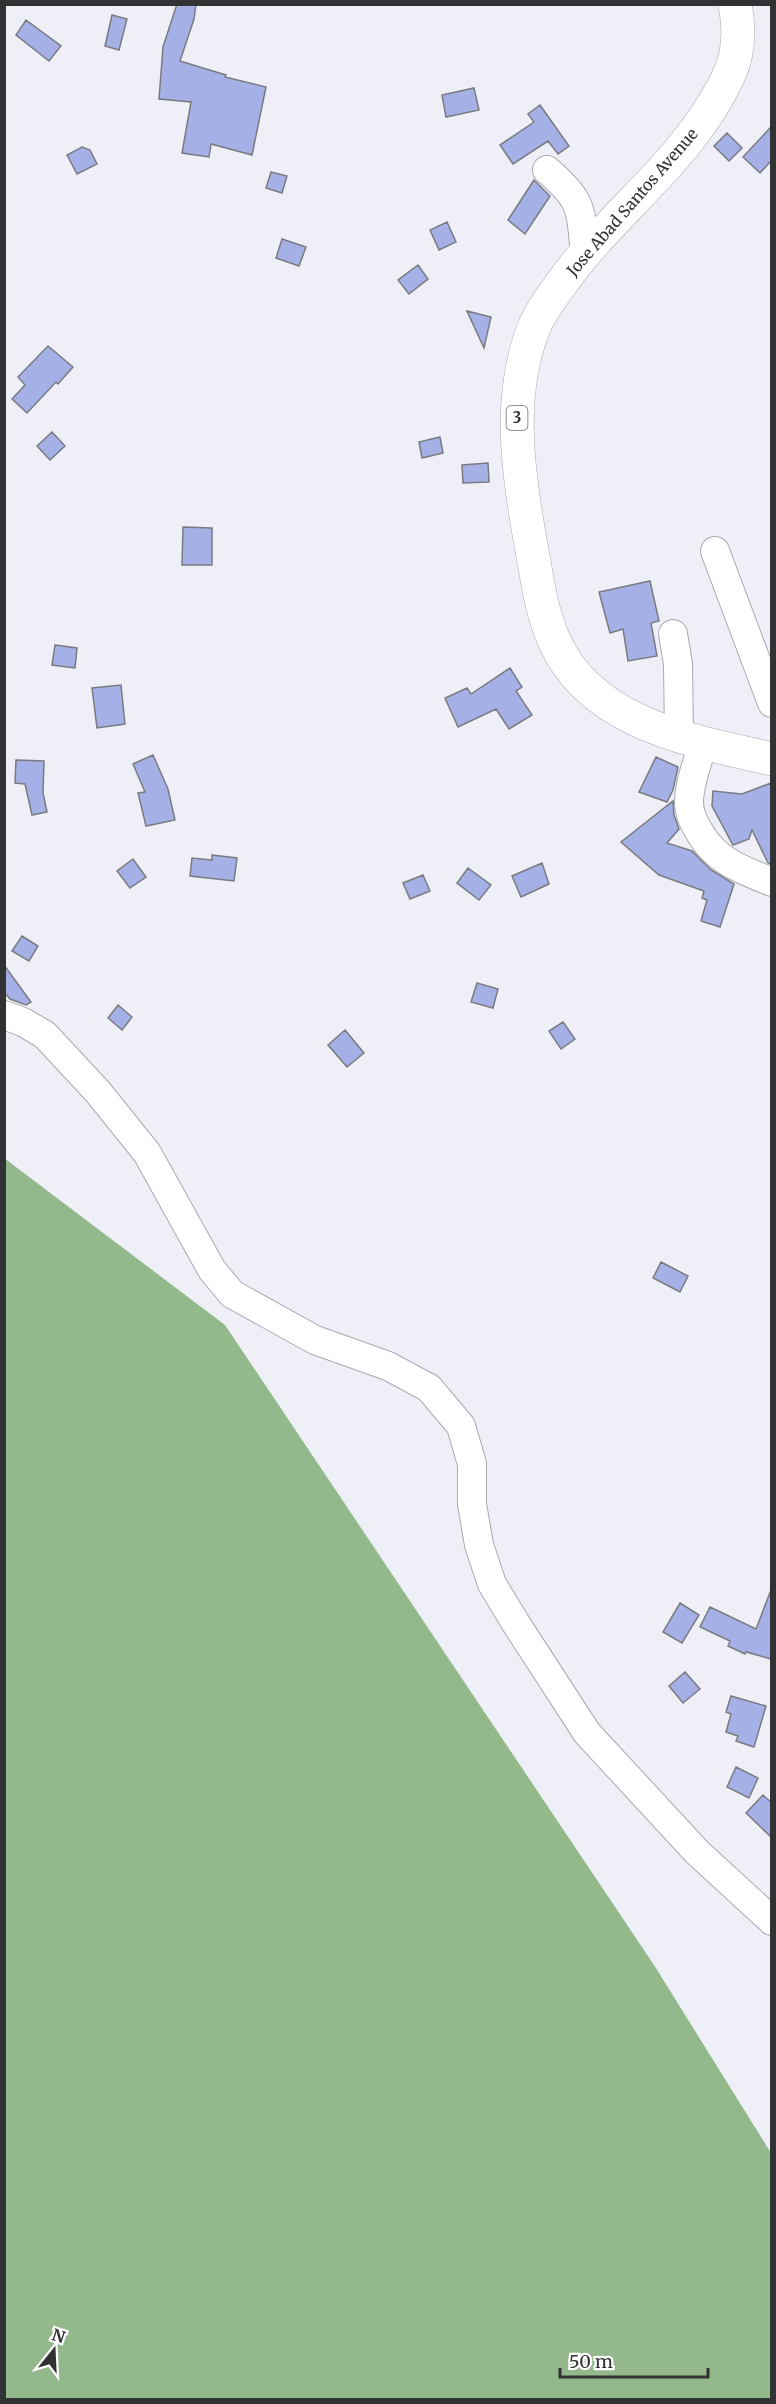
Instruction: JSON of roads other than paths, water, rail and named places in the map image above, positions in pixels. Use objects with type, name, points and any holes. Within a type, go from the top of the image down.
[{"type":"highway","name":"Jose Abad Santos Avenue","points":[[735,4],[738,22],[736,55],[719,95],[679,151],[585,253],[552,296],[535,324],[522,368],[516,407],[529,536],[543,610],[555,643],[576,677],[614,709],[691,740],[771,759]]},
{"type":"street","points":[[547,170],[566,186],[575,198],[580,210],[585,253]]},
{"type":"street","points":[[715,551],[771,703]]},
{"type":"street","points":[[673,634],[691,740],[692,819],[706,843],[719,857],[771,882]]},
{"type":"street","points":[[4,1015],[23,1022],[45,1035],[98,1092],[147,1153],[212,1270],[232,1294],[315,1340],[388,1366],[429,1388],[460,1426],[472,1464],[472,1504],[480,1545],[492,1584],[515,1622],[587,1733],[697,1852],[771,1921]]}]
